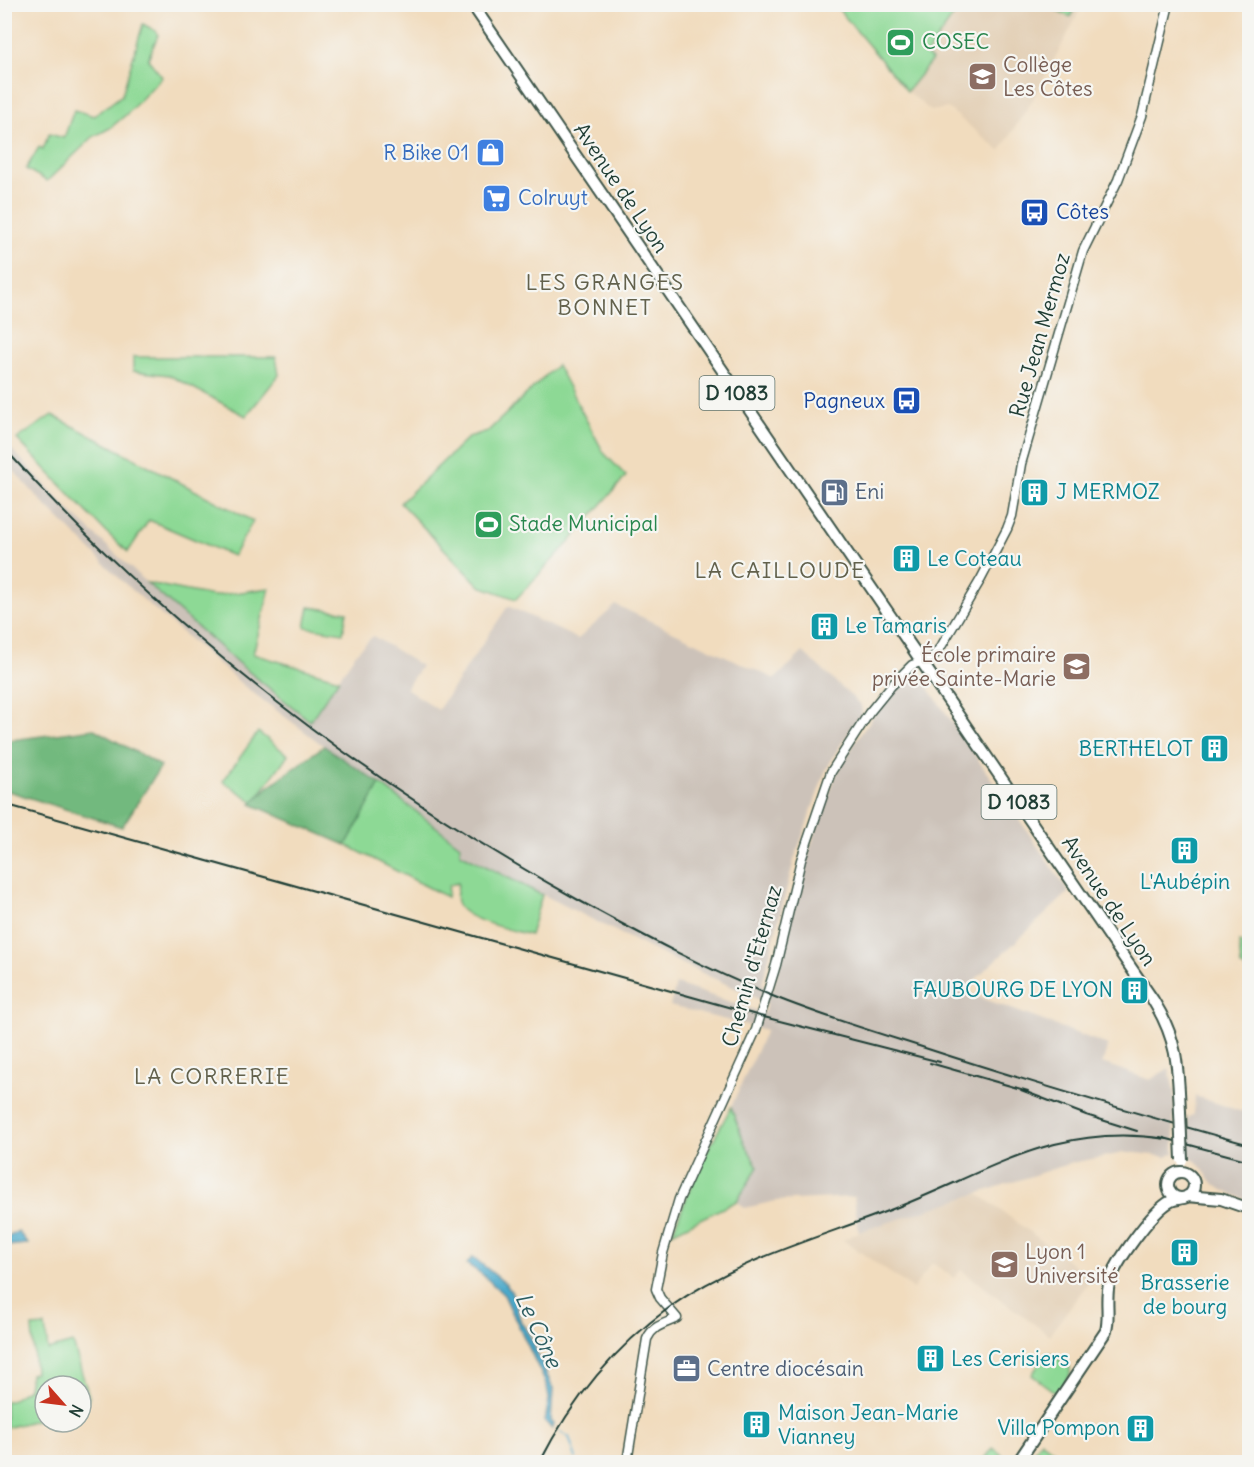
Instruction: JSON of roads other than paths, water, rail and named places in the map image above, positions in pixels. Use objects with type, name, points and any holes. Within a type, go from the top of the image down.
[{"type":"main road","name":"Avenue de Lyon","points":[[472,4],[1164,1017],[1175,1046],[1182,1160],[1186,1175]]},
{"type":"main road","points":[[1149,1221],[1168,1203],[1186,1197],[1193,1191],[1186,1175]]},
{"type":"main road","points":[[1017,1462],[1106,1331],[1109,1318],[1109,1286],[1114,1271],[1149,1221],[1168,1187],[1170,1178],[1186,1175],[1221,1199],[1250,1209]]},
{"type":"main road","points":[[1168,1187],[1174,1196],[1221,1199]]},
{"type":"street","name":"Rue Jean Mermoz","points":[[923,662],[932,658],[942,645],[981,579],[1012,516],[1021,464],[1083,251],[1118,180],[1142,116],[1169,4]]},
{"type":"street","name":"Chemin d'Eternaz","points":[[663,1302],[657,1294],[656,1284],[679,1199],[752,1042],[776,965],[801,860],[831,772],[869,713],[891,686],[912,665],[923,662]]},
{"type":"street","points":[[627,1462],[647,1339],[659,1325],[677,1318],[663,1302]]},
{"type":"street","points":[[659,1325],[664,1312],[663,1302]]},
{"type":"water","points":[[18,1231],[28,1244],[7,1246],[5,1239]]},
{"type":"water","points":[[473,1257],[506,1284],[512,1293],[521,1322],[530,1336],[553,1389],[551,1421],[554,1424],[552,1429],[545,1421],[549,1399],[547,1386],[504,1295],[483,1275],[467,1264]]},
{"type":"waterway","name":"Le Cône","points":[[560,1432],[569,1437],[576,1458]]},
{"type":"railway","points":[[4,448],[68,516],[134,580],[202,641],[273,699],[346,754],[422,806],[500,855],[580,901],[650,939],[745,985],[809,1010],[1048,1087],[1250,1145]]},
{"type":"railway","points":[[4,804],[760,1016],[940,1062]]},
{"type":"railway","points":[[930,1063],[1028,1091]]},
{"type":"railway","points":[[1021,1090],[1086,1115],[1137,1131]]},
{"type":"railway","points":[[540,1462],[580,1397],[612,1358],[670,1307],[722,1276],[749,1263],[925,1196],[1023,1154],[1090,1137],[1127,1135],[1167,1139]]},
{"type":"railway","points":[[1160,1137],[1250,1161]]},
{"type":"place","name":"COSEC","points":[[901,42]]},
{"type":"place","name":"Collège Les Côtes","points":[[982,77]]},
{"type":"place","name":"R Bike 01","points":[[490,153]]},
{"type":"place","name":"Colruyt","points":[[497,198]]},
{"type":"place","name":"Côtes","points":[[1035,212]]},
{"type":"place","name":"Pagneux","points":[[906,401]]},
{"type":"place","name":"Eni","points":[[834,492]]},
{"type":"place","name":"J MERMOZ","points":[[1035,492]]},
{"type":"place","name":"Stade Municipal","points":[[488,524]]},
{"type":"place","name":"Le Coteau","points":[[906,559]]},
{"type":"place","name":"Le Tamaris","points":[[824,626]]},
{"type":"place","name":"École primaire privée Sainte-Marie","points":[[1077,667]]},
{"type":"place","name":"BERTHELOT","points":[[1214,749]]},
{"type":"place","name":"L'Aubépin","points":[[1185,851]]},
{"type":"place","name":"FAUBOURG DE LYON","points":[[1134,990]]},
{"type":"place","name":"Brasserie de bourg","points":[[1185,1252]]},
{"type":"place","name":"Lyon 1 Université","points":[[1004,1264]]},
{"type":"place","name":"Les Cerisiers","points":[[930,1359]]},
{"type":"place","name":"Centre diocésain","points":[[686,1369]]},
{"type":"place","name":"Maison Jean-Marie Vianney","points":[[757,1425]]},
{"type":"place","name":"Villa Pompon","points":[[1141,1428]]},
{"type":"district","name":"LES GRANGES BONNET","points":[[605,294]]},
{"type":"district","name":"LA CAILLOUDE","points":[[780,570]]},
{"type":"district","name":"LA CORRERIE","points":[[212,1076]]}]
